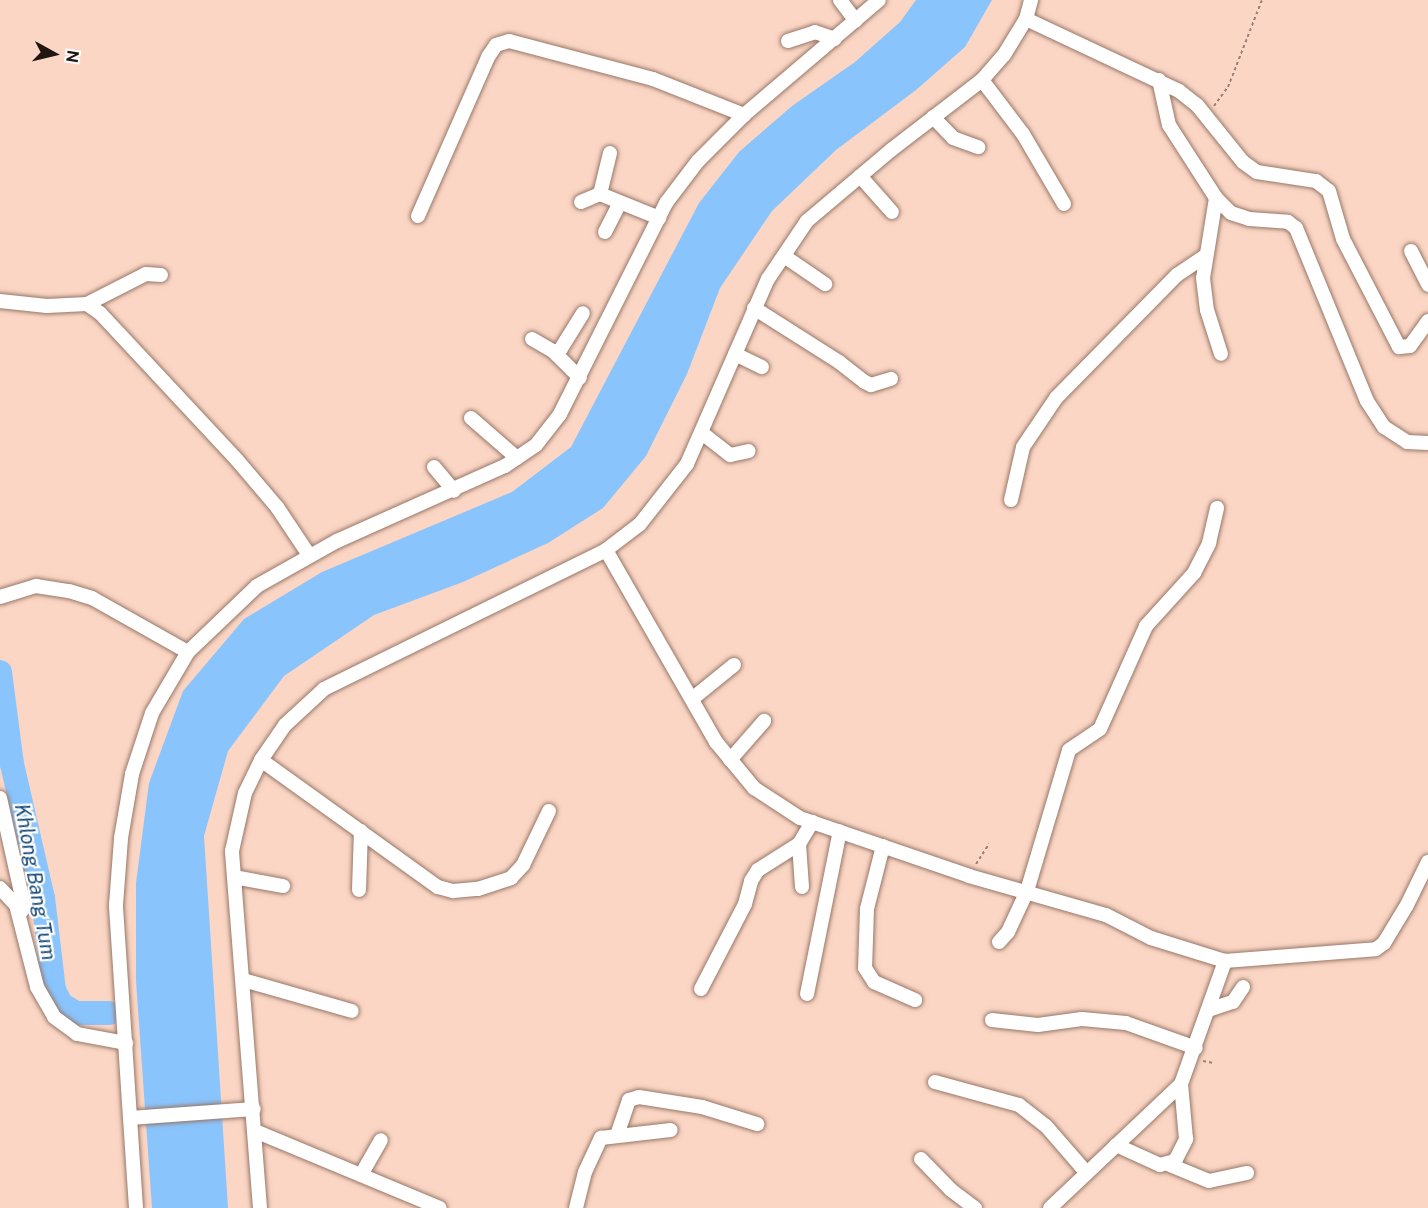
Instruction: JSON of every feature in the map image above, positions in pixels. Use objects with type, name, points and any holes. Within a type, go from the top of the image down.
[{"type":"street","points":[[840,0],[856,21]]},
{"type":"street","points":[[136,1208],[116,905],[121,838],[132,774],[152,713],[188,652],[257,586],[309,555],[454,491],[517,458],[536,445],[560,414],[580,378],[659,218],[698,161],[744,115],[879,0]]},
{"type":"street","points":[[260,1208],[232,852],[236,821],[261,760],[285,725],[324,689],[606,550],[639,524],[674,483],[702,433],[754,308],[807,221],[933,117],[982,80],[1004,55],[1026,19],[1030,0]]},
{"type":"street","points":[[1026,19],[1179,91],[1206,116],[1243,162],[1257,172],[1316,181],[1329,191],[1343,238],[1399,347],[1410,346],[1428,321]]},
{"type":"street","points":[[788,41],[815,32],[835,39]]},
{"type":"street","points":[[418,216],[488,57],[496,45],[509,40],[653,79],[744,115]]},
{"type":"street","points":[[982,80],[1023,134],[1064,204]]},
{"type":"street","points":[[1159,80],[1169,124],[1216,198],[1231,213],[1249,219],[1288,222],[1296,228],[1367,401],[1394,436],[1407,442],[1428,443]]},
{"type":"street","points":[[933,117],[953,138],[978,147]]},
{"type":"street","points":[[600,194],[610,153]]},
{"type":"street","points":[[860,176],[892,212]]},
{"type":"street","points":[[600,194],[619,204],[659,218]]},
{"type":"street","points":[[581,202],[600,194]]},
{"type":"street","points":[[1216,198],[1204,257],[1207,309],[1221,354]]},
{"type":"street","points":[[605,232],[619,204]]},
{"type":"street","points":[[1411,251],[1428,285]]},
{"type":"street","points":[[784,256],[825,284]]},
{"type":"street","points":[[1011,500],[1023,447],[1056,398],[1177,275],[1204,257]]},
{"type":"street","points":[[0,301],[46,306],[87,304],[146,274],[161,275]]},
{"type":"street","points":[[87,304],[100,313],[237,460],[277,507],[309,555]]},
{"type":"street","points":[[754,308],[839,362],[865,382],[871,385],[891,380]]},
{"type":"street","points":[[557,354],[583,312]]},
{"type":"street","points":[[532,339],[557,354],[580,378]]},
{"type":"street","points":[[735,354],[762,368]]},
{"type":"street","points":[[471,418],[517,458]]},
{"type":"street","points":[[702,433],[730,455],[749,451]]},
{"type":"street","points":[[434,467],[454,491]]},
{"type":"street","points":[[999,942],[1008,932],[1027,891],[1069,750],[1100,729],[1146,626],[1194,573],[1209,543],[1217,508]]},
{"type":"street","points":[[606,550],[730,760],[772,802],[812,822],[969,876],[1106,915],[1151,938],[1226,961],[1376,949],[1384,944],[1407,905],[1428,862]]},
{"type":"street","points":[[0,597],[36,586],[69,591],[92,598],[188,652]]},
{"type":"street","points":[[692,699],[734,665]]},
{"type":"street","points":[[730,760],[764,720]]},
{"type":"street","points":[[261,760],[438,887],[478,889],[511,878],[523,865],[549,811]]},
{"type":"street","points":[[0,798],[24,908],[19,915]]},
{"type":"street","points":[[701,989],[745,904],[754,875],[799,844],[812,822]]},
{"type":"street","points":[[360,890],[361,831]]},
{"type":"street","points":[[807,994],[840,831]]},
{"type":"street","points":[[799,844],[802,887]]},
{"type":"street","points":[[883,846],[867,909],[865,968],[874,982],[915,1000]]},
{"type":"street","points":[[234,877],[283,886]]},
{"type":"street","points":[[0,888],[19,915],[37,987],[54,1017],[77,1034],[126,1044]]},
{"type":"street","points":[[1050,1208],[1181,1084],[1226,961]]},
{"type":"street","points":[[243,980],[352,1011]]},
{"type":"street","points":[[1208,1011],[1233,1002],[1243,987]]},
{"type":"street","points":[[993,1020],[1038,1025],[1082,1019],[1126,1023],[1196,1048]]},
{"type":"street","points":[[935,1082],[1019,1105],[1046,1126],[1086,1172]]},
{"type":"street","points":[[1170,1165],[1180,1154],[1186,1139],[1181,1084]]},
{"type":"street","points":[[617,1135],[623,1110],[629,1100],[639,1097],[702,1107],[757,1124]]},
{"type":"street","points":[[130,1118],[254,1109]]},
{"type":"street","points":[[576,1208],[594,1147],[601,1138],[671,1130]]},
{"type":"street","points":[[255,1131],[440,1208]]},
{"type":"street","points":[[361,1175],[381,1140]]},
{"type":"street","points":[[1116,1145],[1209,1181],[1247,1173]]},
{"type":"street","points":[[921,1159],[951,1190],[975,1208]]},
{"type":"path","points":[[1206,116],[1228,87],[1262,0]]},
{"type":"path","points":[[969,876],[989,844]]},
{"type":"water","points":[[916,0],[992,0],[965,47],[916,90],[836,150],[772,211],[720,288],[687,374],[646,456],[603,508],[548,543],[463,582],[374,615],[284,676],[228,751],[204,836],[228,1208],[152,1208],[136,981],[136,883],[149,783],[183,691],[244,619],[322,572],[512,492],[571,447],[699,203],[739,152],[792,106],[855,62],[900,22]]},
{"type":"waterway","name":"Khlong Bang Tum","points":[[0,672],[12,764],[43,898],[54,990],[61,1004],[76,1013],[109,1013]]}]
